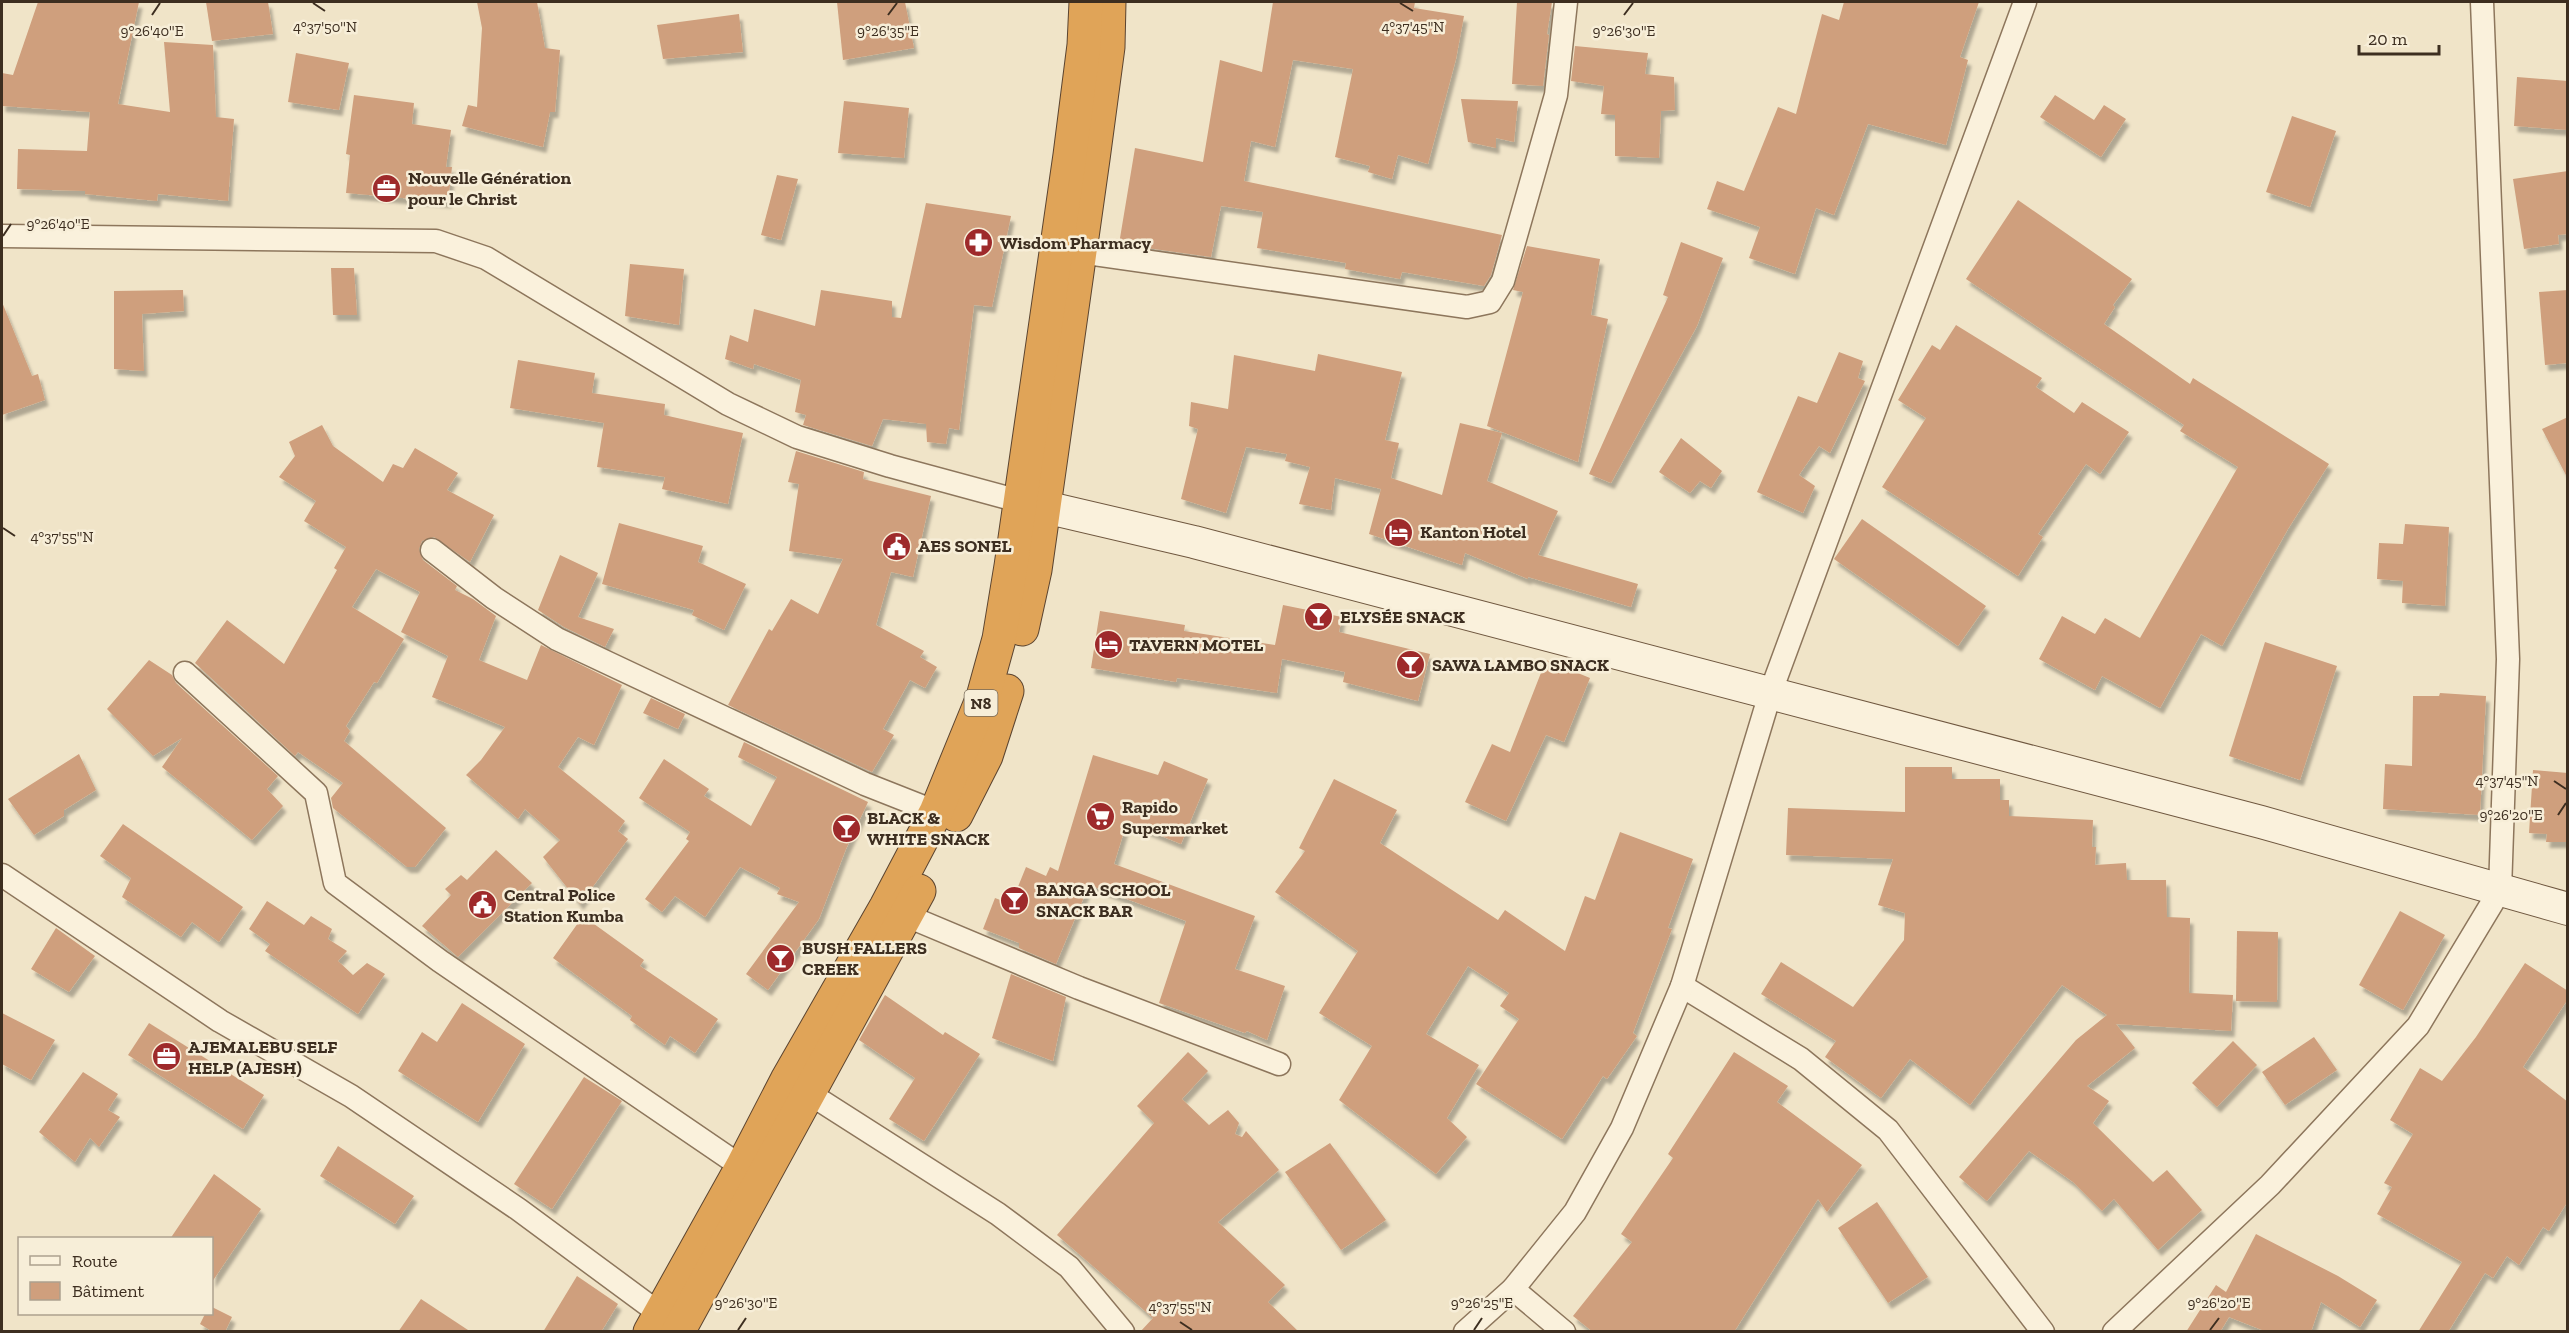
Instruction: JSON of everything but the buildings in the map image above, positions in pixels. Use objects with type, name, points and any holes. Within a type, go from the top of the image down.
[{"type":"highway","name":"N8","points":[[667,1326],[798,1086],[986,756],[1004,701],[1033,580],[1032,504],[1084,45],[1086,2]]},
{"type":"highway","name":"N8","points":[[896,912],[983,697],[1032,504],[1080,252],[1108,47],[1109,2]]},
{"type":"highway","name":"N8","points":[[667,1326],[742,1167],[798,1086]]},
{"type":"street","points":[[1080,252],[1467,307],[1490,302],[1503,281],[1556,94],[1566,2]]},
{"type":"street","points":[[1465,1332],[1513,1289],[1575,1212],[1622,1128],[1682,986],[1770,694],[2025,2]]},
{"type":"street","points":[[2114,1332],[2270,1185],[2418,1026],[2500,890],[2508,660],[2482,2]]},
{"type":"street","points":[[2,236],[436,241],[486,258],[728,404],[797,437],[890,466],[1032,504],[1194,542],[2261,822],[2568,909]]},
{"type":"street","points":[[432,550],[494,598],[557,639],[865,784],[936,812]]},
{"type":"street","points":[[185,673],[315,793],[335,883],[440,961],[742,1167]]},
{"type":"street","points":[[2,875],[220,1021],[351,1096],[518,1209],[667,1326]]},
{"type":"street","points":[[896,912],[1079,988],[1279,1064]]},
{"type":"street","points":[[1682,986],[1801,1059],[1888,1130],[2043,1332]]},
{"type":"street","points":[[798,1086],[998,1214],[1069,1267],[1123,1332]]},
{"type":"street","points":[[1513,1289],[1564,1332]]},
{"type":"place","name":"Nouvelle Génération pour le Christ","points":[[387,188]]},
{"type":"place","name":"Wisdom Pharmacy","points":[[979,243]]},
{"type":"place","name":"Kanton Hotel","points":[[1399,532]]},
{"type":"place","name":"AES SONEL","points":[[897,546]]},
{"type":"place","name":"ELYSÉE SNACK","points":[[1319,617]]},
{"type":"place","name":"TAVERN MOTEL","points":[[1108,645]]},
{"type":"place","name":"SAWA LAMBO SNACK","points":[[1411,665]]},
{"type":"place","name":"Rapido Supermarket","points":[[1101,817]]},
{"type":"place","name":"BLACK & WHITE SNACK","points":[[846,828]]},
{"type":"place","name":"BANGA SCHOOL SNACK BAR","points":[[1015,900]]},
{"type":"place","name":"Central Police Station Kumba","points":[[483,905]]},
{"type":"place","name":"BUSH FALLERS CREEK","points":[[781,958]]},
{"type":"place","name":"AJEMALEBU SELF HELP (AJESH)","points":[[167,1057]]}]
